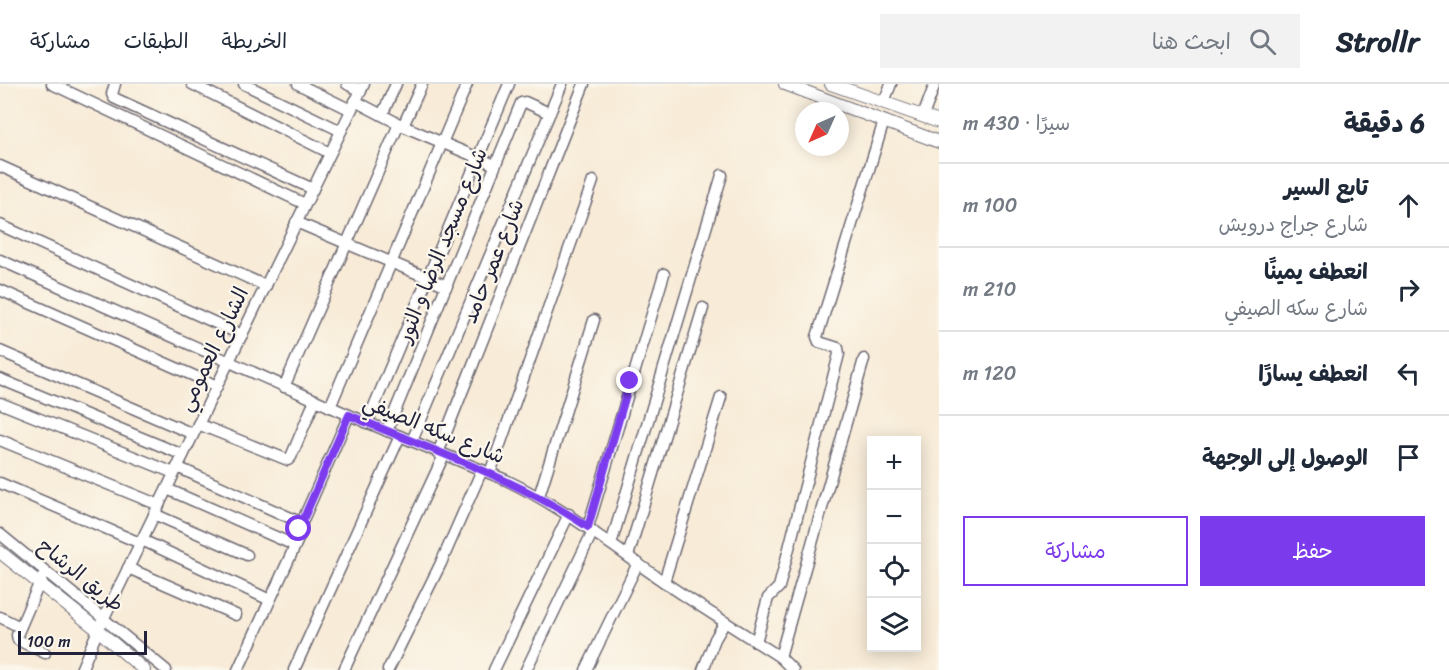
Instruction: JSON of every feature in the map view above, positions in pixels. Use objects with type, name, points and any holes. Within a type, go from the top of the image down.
[{"type":"street","points":[[52,84],[305,204]]},
{"type":"street","points":[[115,84],[112,94],[114,98],[313,189]]},
{"type":"street","points":[[192,84],[330,153]]},
{"type":"street","points":[[244,84],[341,131]]},
{"type":"street","points":[[298,84],[358,96]]},
{"type":"street","points":[[346,84],[382,115],[495,165]]},
{"type":"street","points":[[382,115],[396,84]]},
{"type":"street","points":[[284,387],[345,244],[422,84]]},
{"type":"street","points":[[330,407],[466,84]]},
{"type":"street","points":[[367,423],[509,84]]},
{"type":"street","points":[[412,441],[562,84]]},
{"type":"street","name":"شارع عمر حامد","points":[[344,670],[441,454],[584,84]]},
{"type":"street","points":[[785,84],[939,142]]},
{"type":"street","points":[[884,102],[891,84]]},
{"type":"street","points":[[923,116],[935,84]]},
{"type":"street","points":[[838,85],[939,122]]},
{"type":"street","name":"الشارع العمومي","points":[[81,670],[166,489],[358,96]]},
{"type":"street","name":"شارع مسجد الرضا و النور","points":[[387,431],[521,103],[525,102],[549,113]]},
{"type":"street","points":[[756,642],[768,598],[779,587],[839,354],[838,348],[819,342],[817,337],[884,121]]},
{"type":"street","points":[[0,166],[266,286]]},
{"type":"street","points":[[611,544],[722,175]]},
{"type":"street","points":[[388,670],[486,472],[593,181]]},
{"type":"street","points":[[296,222],[447,286]]},
{"type":"street","points":[[0,225],[242,335]]},
{"type":"street","name":"شارع سكه الصيفي","points":[[0,260],[284,387],[539,496],[569,514],[664,582],[780,657],[793,670]]},
{"type":"street","points":[[526,670],[590,529],[663,274]]},
{"type":"street","points":[[0,290],[217,386]]},
{"type":"street","points":[[628,556],[703,308]]},
{"type":"street","points":[[539,496],[594,320]]},
{"type":"street","points":[[0,351],[196,429],[288,460],[315,400]]},
{"type":"street","points":[[780,657],[864,359]]},
{"type":"street","points":[[0,379],[183,455]]},
{"type":"street","points":[[664,582],[721,397]]},
{"type":"street","points":[[0,403],[176,470],[302,523]]},
{"type":"street","points":[[237,670],[301,533],[299,529],[349,415]]},
{"type":"street","points":[[294,670],[400,436]]},
{"type":"street","points":[[0,440],[157,509],[248,555]]},
{"type":"street","points":[[0,483],[141,541],[270,600]]},
{"type":"street","points":[[166,489],[294,545]]},
{"type":"street","points":[[494,670],[569,514]]},
{"type":"street","name":"طريق الرشاح","points":[[0,534],[45,571],[101,624],[144,670]]},
{"type":"street","name":"طريق الرشاح","points":[[0,552],[39,584],[166,670]]},
{"type":"street","points":[[586,670],[638,563]]},
{"type":"street","points":[[128,568],[236,615]]},
{"type":"street","points":[[45,571],[17,638],[45,653]]},
{"type":"street","points":[[0,617],[20,627]]},
{"type":"street","points":[[703,670],[715,639],[725,622]]},
{"type":"route","points":[[299,529],[349,415],[506,480],[539,496],[588,527],[630,381]]}]
